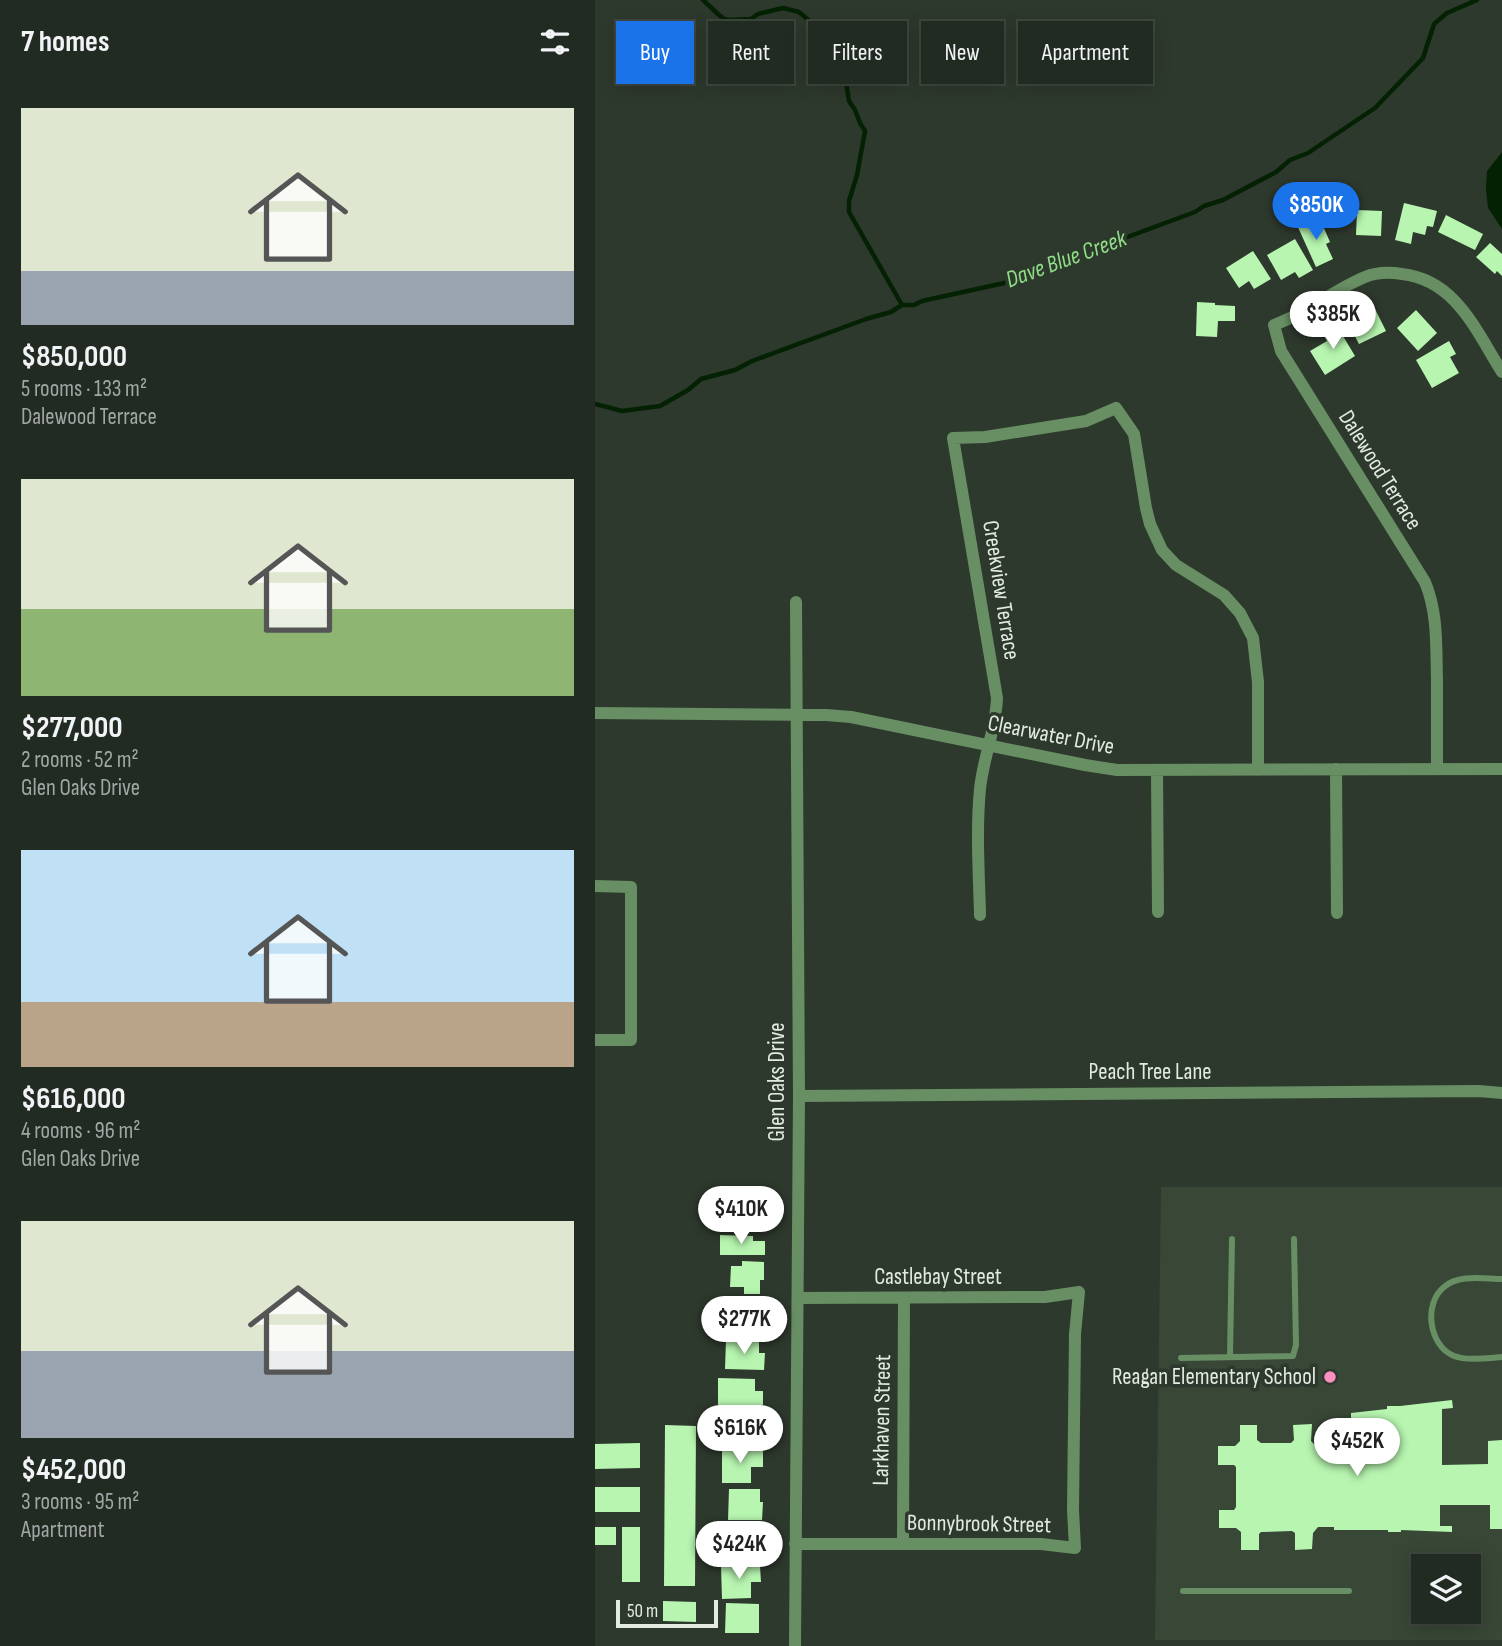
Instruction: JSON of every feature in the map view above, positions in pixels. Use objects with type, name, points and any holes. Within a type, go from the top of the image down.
[{"type":"street","name":"Dalewood Terrace","points":[[1437,768],[1436,637],[1431,597],[1425,582],[1281,351],[1274,325],[1369,275],[1387,272],[1411,275],[1423,278],[1446,292],[1467,315],[1502,372]]},
{"type":"street","name":"Creekview Terrace","points":[[980,915],[979,804],[982,771],[996,719],[997,698],[953,438],[985,438],[1086,421],[1117,408],[1134,434],[1148,516],[1162,550],[1176,565],[1224,595],[1240,613],[1253,638],[1258,682],[1258,770]]},
{"type":"street","name":"Glen Oaks Drive","points":[[795,1646],[799,1096],[796,602]]},
{"type":"street","name":"Clearwater Drive","points":[[595,713],[851,717],[1102,768],[1157,771],[1502,769]]},
{"type":"street","points":[[1336,769],[1337,913]]},
{"type":"street","points":[[1157,771],[1158,912]]},
{"type":"street","points":[[595,886],[631,887],[631,1040],[595,1040]]},
{"type":"street","name":"Peach Tree Lane","points":[[799,1096],[1465,1091],[1502,1093]]},
{"type":"street","name":"Castlebay Street","points":[[798,1297],[1045,1297],[1079,1292]]},
{"type":"street","name":"Bonnybrook Street","points":[[795,1544],[1041,1544],[1075,1548],[1075,1334],[1079,1292]]},
{"type":"street","name":"Larkhaven Street","points":[[902,1543],[904,1298]]},
{"type":"lane","points":[[1230,1357],[1232,1238]]},
{"type":"lane","points":[[1181,1358],[1293,1356],[1296,1345],[1294,1239]]},
{"type":"lane","points":[[1502,1279],[1457,1280],[1444,1287],[1433,1303],[1432,1313],[1434,1335],[1447,1352],[1462,1358],[1502,1357]]},
{"type":"lane","points":[[1183,1591],[1349,1591]]},
{"type":"shaded area","points":[[1502,152],[1502,229],[1488,208],[1486,189],[1487,171]]},
{"type":"shaded area","name":"Reagan Elementary School","points":[[1161,1187],[1502,1187],[1502,1640],[1155,1640]]},
{"type":"building","points":[[1404,203],[1437,211],[1433,227],[1427,226],[1425,235],[1413,232],[1411,244],[1395,240]]},
{"type":"building","points":[[1357,210],[1382,211],[1381,236],[1356,235]]},
{"type":"building","points":[[1446,215],[1483,234],[1475,250],[1438,232]]},
{"type":"building","points":[[1320,219],[1330,242],[1326,244],[1333,259],[1316,267],[1297,225],[1307,220],[1309,225]]},
{"type":"building","points":[[1295,239],[1313,270],[1299,278],[1295,272],[1281,280],[1267,255]]},
{"type":"building","points":[[1490,243],[1502,254],[1502,276],[1497,271],[1495,274],[1476,257]]},
{"type":"building","points":[[1253,251],[1271,279],[1254,289],[1249,281],[1239,288],[1226,268]]},
{"type":"building","points":[[1197,302],[1235,306],[1235,321],[1218,321],[1217,337],[1196,336]]},
{"type":"building","points":[[1373,305],[1386,331],[1359,344],[1346,319]]},
{"type":"building","points":[[1416,310],[1437,333],[1418,351],[1397,328]]},
{"type":"building","points":[[1337,326],[1355,356],[1325,375],[1310,351],[1327,341],[1323,334]]},
{"type":"building","points":[[1449,341],[1456,354],[1450,357],[1459,373],[1432,388],[1416,360]]},
{"type":"building","points":[[720,1235],[753,1236],[753,1241],[765,1241],[765,1255],[720,1255]]},
{"type":"building","points":[[742,1261],[764,1262],[764,1280],[760,1280],[760,1294],[744,1294],[744,1287],[730,1287],[731,1266],[742,1266]]},
{"type":"building","points":[[734,1299],[763,1300],[763,1330],[727,1330],[727,1307],[734,1307]]},
{"type":"building","points":[[726,1340],[759,1341],[759,1353],[765,1353],[764,1370],[725,1369]]},
{"type":"building","points":[[718,1378],[755,1379],[755,1391],[763,1391],[763,1405],[718,1405]]},
{"type":"building","points":[[1452,1400],[1453,1408],[1442,1409],[1442,1465],[1488,1464],[1488,1441],[1502,1440],[1502,1529],[1490,1529],[1490,1505],[1440,1505],[1440,1526],[1452,1526],[1452,1532],[1334,1530],[1334,1527],[1318,1527],[1313,1533],[1312,1549],[1295,1550],[1295,1533],[1292,1531],[1261,1532],[1259,1550],[1241,1550],[1241,1532],[1236,1528],[1219,1528],[1219,1510],[1234,1510],[1236,1507],[1236,1467],[1218,1465],[1218,1446],[1235,1446],[1240,1441],[1240,1425],[1257,1425],[1257,1440],[1261,1443],[1291,1443],[1294,1440],[1293,1425],[1312,1424],[1311,1441],[1316,1446],[1334,1447],[1334,1423],[1351,1422],[1351,1413],[1387,1409],[1387,1406]]},
{"type":"building","points":[[741,1415],[763,1415],[763,1441],[741,1441]]},
{"type":"building","points":[[665,1425],[696,1426],[695,1586],[664,1586]]},
{"type":"building","points":[[640,1443],[640,1468],[595,1469],[595,1444]]},
{"type":"building","points":[[722,1450],[763,1450],[763,1467],[751,1467],[751,1483],[722,1483]]},
{"type":"building","points":[[595,1487],[640,1487],[640,1512],[595,1512]]},
{"type":"building","points":[[729,1489],[760,1489],[760,1502],[763,1502],[762,1520],[728,1520]]},
{"type":"building","points":[[595,1527],[616,1527],[616,1545],[595,1545]]},
{"type":"building","points":[[622,1527],[640,1527],[640,1582],[622,1582]]},
{"type":"building","points":[[724,1527],[759,1528],[759,1562],[731,1561],[731,1551],[724,1551]]},
{"type":"building","points":[[721,1566],[760,1566],[761,1582],[751,1582],[751,1598],[722,1599]]},
{"type":"building","points":[[663,1601],[696,1602],[696,1622],[663,1621]]},
{"type":"building","points":[[726,1603],[759,1604],[759,1633],[725,1633]]},
{"type":"waterway","points":[[703,0],[724,19],[729,20],[751,19],[758,14],[783,8],[799,12],[841,51],[849,101],[865,131],[849,201],[849,212],[902,305]]},
{"type":"waterway","name":"Dave Blue Creek","points":[[595,404],[622,411],[660,406],[701,379],[735,370],[752,361],[891,312],[902,305],[914,305],[1009,282],[1223,200],[1276,172],[1290,160],[1308,153],[1375,108],[1423,58],[1434,24],[1447,13],[1477,0]]},
{"type":"place","name":"Reagan Elementary School","points":[[1330,1377]]}]
